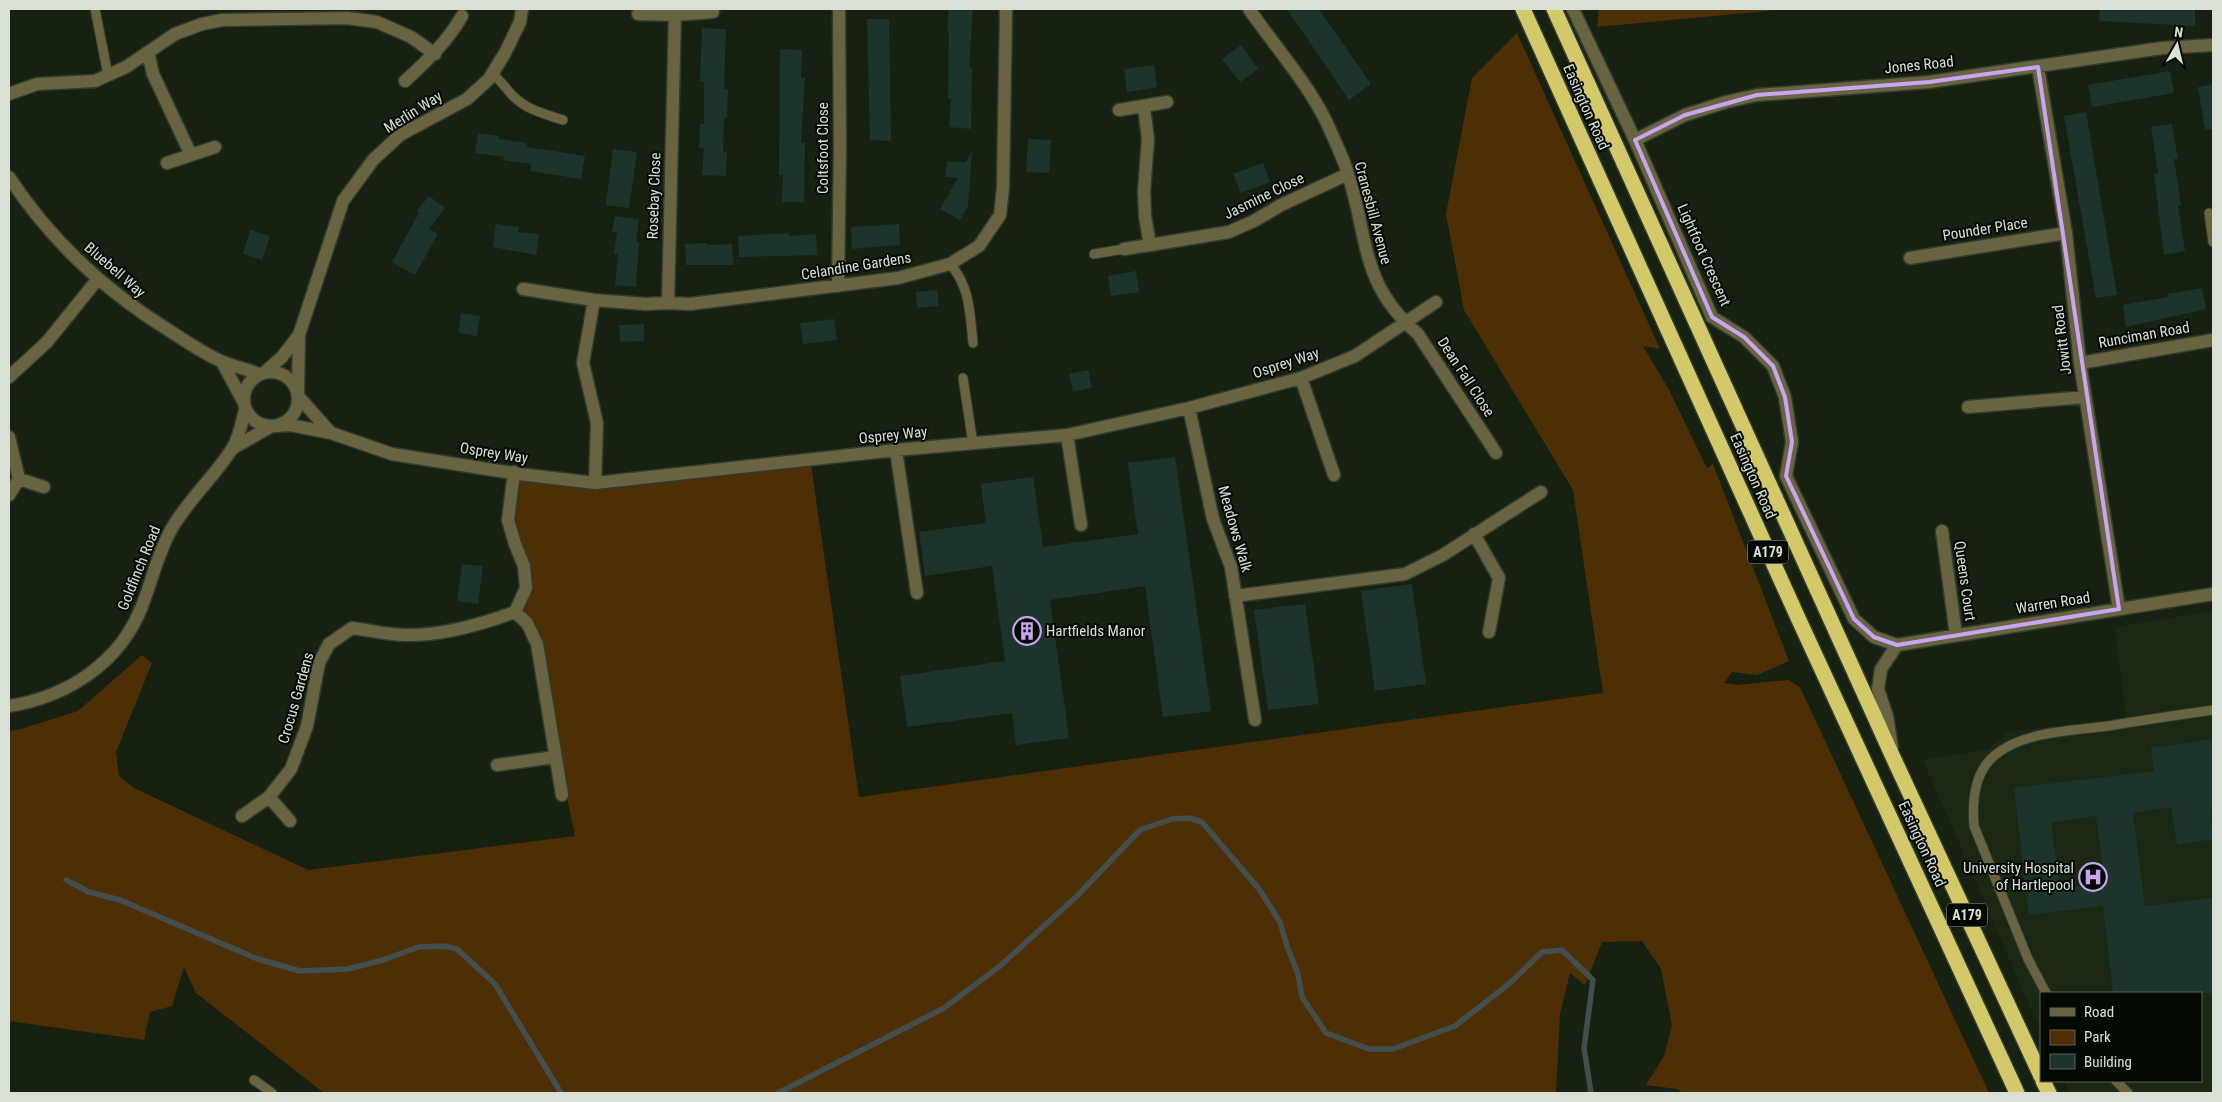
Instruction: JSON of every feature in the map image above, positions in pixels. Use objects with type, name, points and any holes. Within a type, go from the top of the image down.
[{"type":"highway","name":"Easington Road","points":[[1523,9],[1795,611],[2017,1093]]},
{"type":"highway","name":"Easington Road","points":[[1554,9],[1892,755],[2040,1074]]},
{"type":"street","name":"Merlin Way","points":[[298,394],[299,334],[343,201],[368,167],[400,135],[467,99],[492,74],[520,22],[522,9]]},
{"type":"street","name":"Coltsfoot Close","points":[[838,286],[840,148],[839,9]]},
{"type":"street","name":"Celandine Gardens","points":[[668,303],[690,304],[898,278],[950,264],[979,246],[1000,215],[1004,188],[1006,9]]},
{"type":"street","name":"Cranesbill Avenue","points":[[1249,9],[1304,87],[1330,130],[1348,174],[1370,268],[1380,290],[1405,323]]},
{"type":"street","name":"Lightfoot Crescent","points":[[1573,9],[1634,140],[1712,317],[1744,337],[1773,366],[1785,397],[1792,442],[1786,476],[1854,619],[1874,637],[1897,645]]},
{"type":"street","points":[[405,81],[435,54],[452,34],[463,12]]},
{"type":"street","points":[[638,14],[675,15],[713,12]]},
{"type":"street","name":"Rosebay Close","points":[[668,303],[675,15]]},
{"type":"street","points":[[9,94],[37,84],[95,81],[126,67],[175,34],[202,24],[222,20],[347,18],[377,22],[395,28],[435,54]]},
{"type":"street","name":"Jones Road","points":[[1634,140],[1685,116],[1726,102],[1756,95],[1929,82],[2162,48],[2213,45]]},
{"type":"street","points":[[148,52],[153,74],[191,155]]},
{"type":"street","name":"Jowitt Road","points":[[2038,66],[2066,233],[2080,363],[2119,609]]},
{"type":"street","points":[[1120,110],[1166,102]]},
{"type":"street","points":[[1144,107],[1148,139],[1144,199],[1150,245]]},
{"type":"street","points":[[166,163],[214,147]]},
{"type":"street","name":"Jasmine Close","points":[[1124,249],[1229,232],[1348,174]]},
{"type":"street","name":"Bluebell Way","points":[[9,178],[45,228],[98,280],[136,310],[222,362],[262,373]]},
{"type":"street","name":"Pounder Place","points":[[1910,258],[2066,233]]},
{"type":"street","points":[[9,377],[47,342],[98,280]]},
{"type":"street","points":[[523,288],[594,300],[645,304],[668,303]]},
{"type":"street","points":[[594,300],[583,363],[597,423],[596,483]]},
{"type":"street","name":"Osprey Way","points":[[272,426],[290,425],[331,433],[392,454],[596,483],[896,450],[1067,435],[1189,408],[1301,378],[1355,356],[1436,302]]},
{"type":"street","name":"Dean Fall Close","points":[[1405,323],[1418,334],[1496,452]]},
{"type":"street","name":"Merlin Way","points":[[262,373],[282,357],[299,334]]},
{"type":"street","name":"Runciman Road","points":[[2080,363],[2213,340]]},
{"type":"street","points":[[222,362],[244,405],[257,423],[272,426],[291,418],[296,411],[298,394],[293,382],[286,375],[273,371],[262,373],[248,384],[244,405]]},
{"type":"street","points":[[1301,378],[1334,475]]},
{"type":"street","name":"Osprey Way","points":[[298,394],[331,433]]},
{"type":"street","points":[[1968,407],[2086,396]]},
{"type":"street","name":"Goldfinch Road","points":[[233,448],[244,405]]},
{"type":"street","name":"Meadows Walk","points":[[1189,408],[1213,519],[1231,567],[1255,720]]},
{"type":"street","name":"Goldfinch Road","points":[[9,706],[48,697],[78,683],[105,663],[124,640],[142,608],[171,530],[193,496],[233,448],[272,426]]},
{"type":"street","points":[[1067,435],[1081,525]]},
{"type":"street","points":[[9,437],[19,479],[9,495]]},
{"type":"street","points":[[896,450],[917,592]]},
{"type":"street","points":[[514,472],[508,520],[524,566],[526,588],[515,612],[527,623],[537,644],[562,795]]},
{"type":"street","points":[[19,479],[44,486]]},
{"type":"street","points":[[1235,596],[1405,574],[1443,556],[1541,492]]},
{"type":"street","name":"Queens Court","points":[[1942,531],[1956,635]]},
{"type":"street","points":[[1474,534],[1499,578],[1489,632]]},
{"type":"street","name":"Warren Road","points":[[1897,645],[2213,594]]},
{"type":"street","name":"Crocus Gardens","points":[[242,816],[269,797],[291,769],[307,726],[319,664],[329,644],[352,628],[406,635],[491,621],[515,612]]},
{"type":"street","points":[[1892,755],[1887,716],[1878,689],[1881,669],[1897,645]]},
{"type":"street","points":[[497,765],[555,757]]},
{"type":"street","points":[[269,797],[290,821]]},
{"type":"lane","points":[[95,9],[108,75]]},
{"type":"lane","points":[[492,74],[501,80],[514,97],[534,110],[563,120]]},
{"type":"lane","points":[[2209,213],[2213,242]]},
{"type":"lane","points":[[1094,254],[1124,249]]},
{"type":"lane","points":[[950,264],[960,275],[965,285],[973,343]]},
{"type":"lane","points":[[963,378],[973,444]]},
{"type":"lane","points":[[2045,992],[2028,960],[1974,826],[1972,805],[1978,779],[1994,756],[2012,744],[2041,736],[2213,710]]},
{"type":"lane","points":[[254,1080],[272,1093]]},
{"type":"lane","points":[[2117,1082],[2128,1093]]},
{"type":"highlighted area","points":[[2038,67],[2119,609],[1897,645],[1874,637],[1854,619],[1786,476],[1792,442],[1785,397],[1773,366],[1744,337],[1712,317],[1635,140],[1685,115],[1757,95],[1929,82]]},
{"type":"shaded area","name":"University Hospital of Hartlepool","points":[[2213,611],[2213,1093],[2070,1093],[2064,1082],[2202,1082],[2202,992],[2040,992],[2040,1030],[1923,760],[1988,749],[2008,732],[2126,717],[2115,627]]},
{"type":"green space","points":[[1599,9],[1787,9],[1597,27]]},
{"type":"green space","points":[[1517,33],[1660,349],[1643,346],[1669,390],[1707,468],[1713,464],[1789,661],[1757,675],[1732,672],[1724,683],[1737,685],[1788,680],[1800,687],[1989,1093],[1683,1093],[1677,1089],[1646,1085],[1664,1056],[1672,1025],[1661,969],[1642,941],[1602,942],[1585,985],[1570,973],[1560,1014],[1556,1093],[324,1093],[196,993],[184,967],[172,1006],[150,1012],[144,1040],[9,1021],[9,731],[78,711],[142,655],[152,663],[116,752],[119,776],[134,788],[308,870],[575,836],[559,757],[540,643],[518,611],[528,588],[512,520],[519,474],[595,488],[811,465],[859,797],[1603,693],[1573,490],[1464,310],[1446,214],[1472,78]]},
{"type":"building","points":[[949,9],[973,9],[969,67],[972,67],[971,129],[949,127],[951,99],[948,99],[949,31],[947,31]]},
{"type":"building","points":[[1287,9],[1319,9],[1371,84],[1349,100]]},
{"type":"building","points":[[2100,9],[2195,9],[2195,26],[2099,21]]},
{"type":"building","points":[[867,19],[889,19],[891,141],[870,140]]},
{"type":"building","points":[[702,28],[726,29],[724,89],[728,89],[727,118],[724,118],[723,152],[727,152],[726,176],[702,175],[704,148],[699,148],[700,124],[704,124],[704,81],[700,81]]},
{"type":"building","points":[[1241,45],[1258,69],[1240,82],[1222,59]]},
{"type":"building","points":[[780,49],[802,50],[801,78],[805,78],[801,143],[805,143],[804,202],[782,202],[783,175],[779,175]]},
{"type":"building","points":[[1154,65],[1157,87],[1127,92],[1124,69]]},
{"type":"building","points":[[2170,71],[2174,93],[2092,107],[2088,85]]},
{"type":"building","points":[[2213,84],[2213,129],[2205,130],[2198,87]]},
{"type":"building","points":[[2086,112],[2117,295],[2096,298],[2064,116]]},
{"type":"building","points":[[2172,124],[2178,159],[2174,159],[2185,251],[2164,255],[2154,173],[2158,173],[2151,127]]},
{"type":"building","points":[[478,133],[499,136],[499,139],[527,143],[527,147],[585,156],[581,179],[530,171],[531,164],[503,160],[504,157],[475,153]]},
{"type":"building","points":[[1028,139],[1051,140],[1049,173],[1026,172]]},
{"type":"building","points":[[613,149],[637,152],[629,208],[606,205]]},
{"type":"building","points":[[972,151],[968,206],[960,220],[940,209],[958,178],[945,177],[947,161],[966,162]]},
{"type":"building","points":[[1263,163],[1270,182],[1241,193],[1233,174]]},
{"type":"building","points":[[429,196],[445,208],[429,229],[438,234],[415,275],[392,262],[419,213],[417,211]]},
{"type":"building","points":[[615,216],[639,219],[636,242],[639,242],[636,287],[615,285],[618,254],[614,254],[617,232],[612,232]]},
{"type":"building","points":[[496,224],[519,227],[518,232],[539,234],[536,255],[493,247]]},
{"type":"building","points":[[899,224],[900,245],[852,249],[851,227]]},
{"type":"building","points":[[250,230],[270,236],[262,260],[243,254]]},
{"type":"building","points":[[789,233],[789,236],[816,234],[817,255],[739,257],[738,236]]},
{"type":"building","points":[[707,243],[707,245],[732,244],[734,265],[686,265],[685,244]]},
{"type":"building","points":[[1136,271],[1139,292],[1111,296],[1108,276]]},
{"type":"building","points":[[2202,288],[2206,309],[2126,327],[2123,305],[2168,297],[2167,294]]},
{"type":"building","points":[[937,290],[939,306],[917,308],[916,292]]},
{"type":"building","points":[[461,313],[480,316],[477,336],[458,333]]},
{"type":"building","points":[[834,319],[837,340],[803,344],[800,323]]},
{"type":"building","points":[[644,324],[644,341],[620,342],[619,325]]},
{"type":"building","points":[[1088,370],[1092,388],[1073,392],[1069,374]]},
{"type":"building","name":"Hartfields Manor","points":[[1175,457],[1211,711],[1163,717],[1145,586],[1050,600],[1069,738],[1016,745],[1012,713],[907,727],[900,676],[1005,661],[992,566],[925,576],[919,532],[986,523],[981,484],[1033,477],[1043,547],[1138,534],[1128,463]]},
{"type":"building","points":[[462,564],[483,566],[478,604],[457,601]]},
{"type":"building","points":[[1412,584],[1426,684],[1375,691],[1361,591]]},
{"type":"building","points":[[1305,604],[1319,704],[1268,710],[1254,610]]},
{"type":"building","points":[[2213,739],[2213,810],[2210,810],[2213,839],[2177,845],[2171,807],[2133,813],[2145,906],[2213,898],[2213,993],[2113,992],[2103,906],[2029,915],[2014,788],[2154,771],[2151,748]],"holes":[[[2096,816],[2105,883],[2060,889],[2051,822]]]},
{"type":"waterway","points":[[778,1093],[944,1008],[1000,966],[1077,896],[1140,830],[1172,819],[1189,818],[1202,822],[1259,889],[1280,922],[1298,974],[1302,997],[1326,1033],[1369,1049],[1393,1049],[1455,1026],[1510,983],[1542,952],[1562,950],[1593,980],[1584,1048],[1591,1093]]},
{"type":"waterway","points":[[66,880],[89,892],[120,900],[258,959],[300,971],[348,969],[383,960],[419,947],[444,946],[457,949],[495,984],[561,1093]]},
{"type":"place","name":"Hartfields Manor","points":[[1027,631]]},
{"type":"place","name":"University Hospital of Hartlepool","points":[[2093,877]]}]
